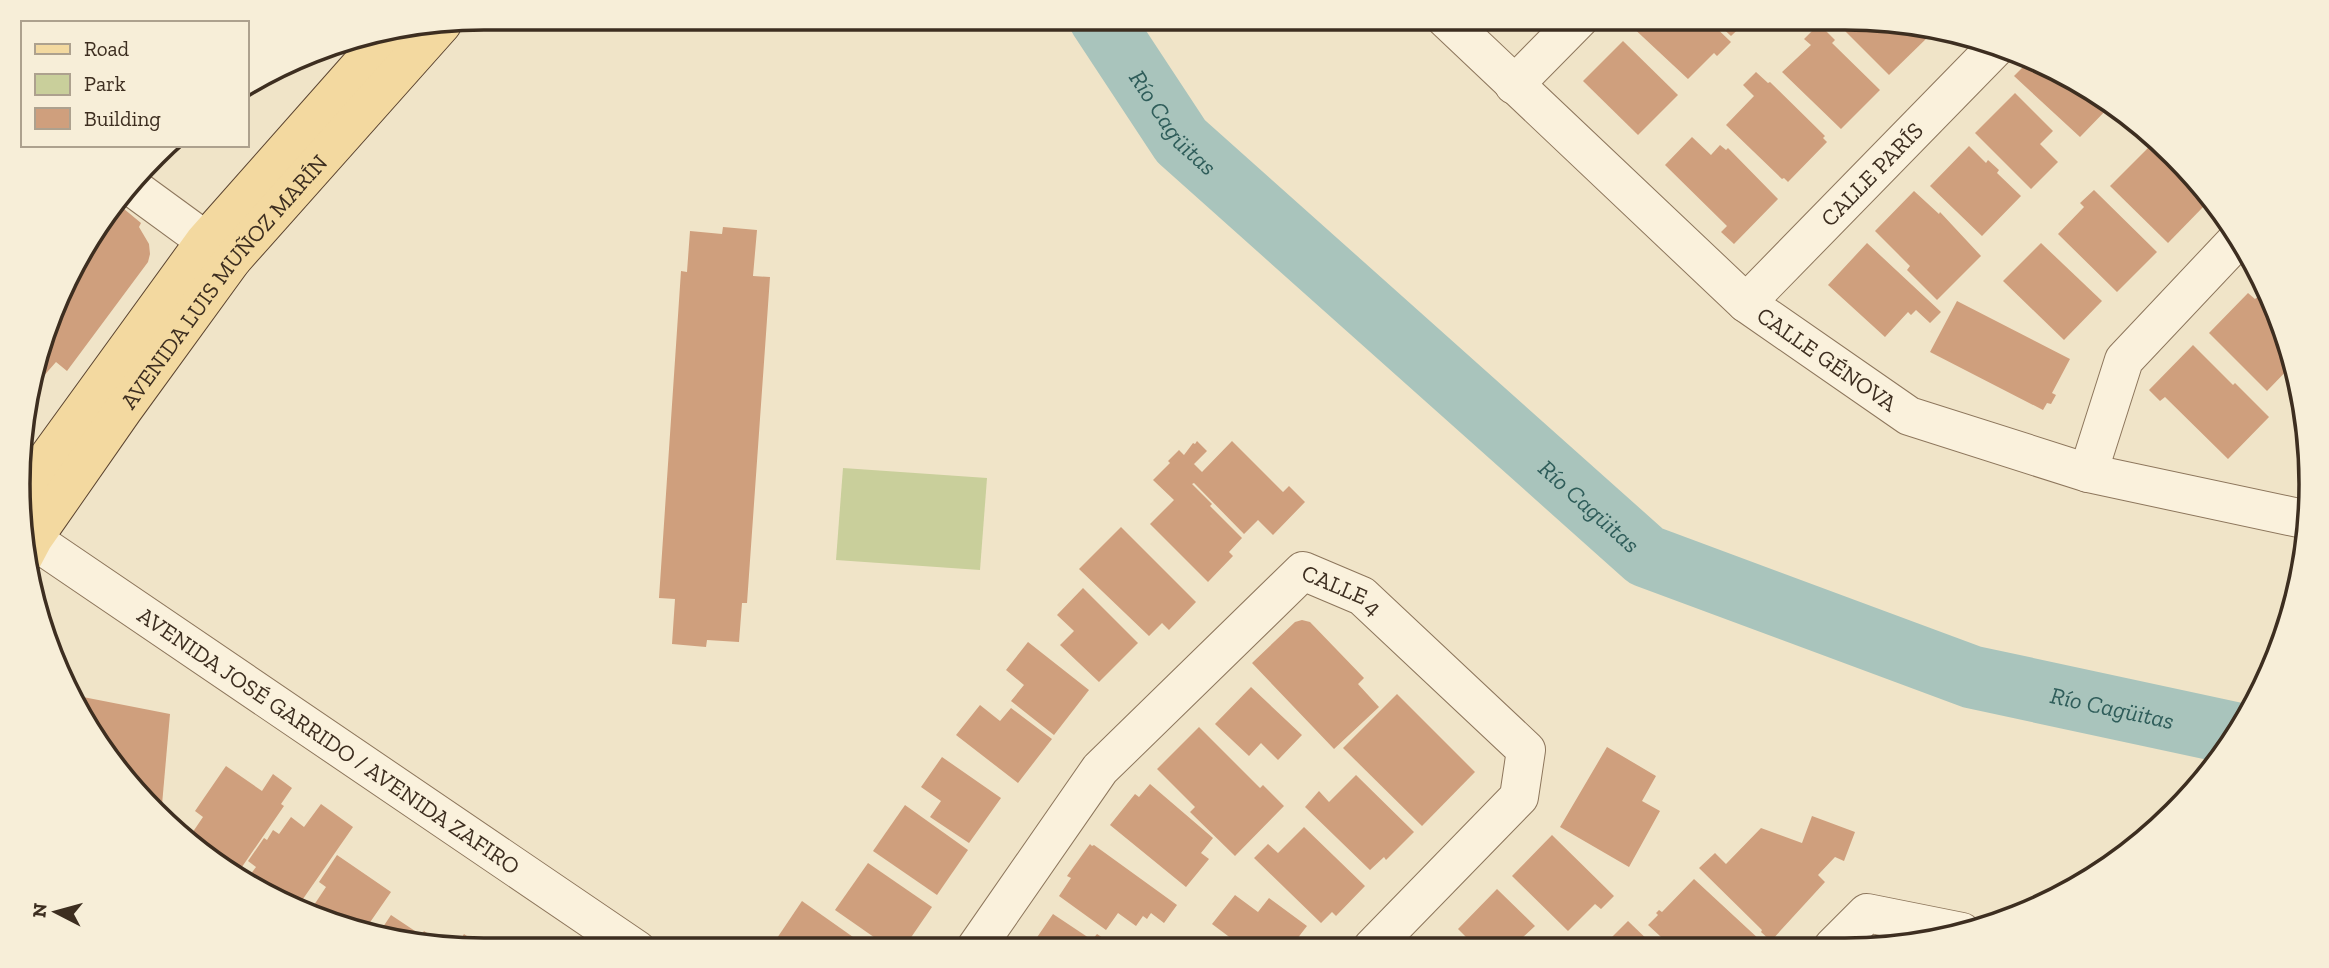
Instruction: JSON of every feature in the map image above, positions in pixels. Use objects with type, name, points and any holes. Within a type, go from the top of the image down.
[{"type":"main road","name":"AVENIDA LUIS MUÑOZ MARÍN","points":[[33,533],[123,410],[219,251],[433,33]]},
{"type":"main road","name":"AVENIDA LUIS MUÑOZ MARÍN","points":[[30,483],[219,251],[382,41]]},
{"type":"street","name":"CALLE GÉNOVA","points":[[1457,30],[1746,303],[1909,416],[2088,473],[2298,518]]},
{"type":"street","points":[[1514,85],[1568,30]]},
{"type":"street","name":"CALLE PARÍS","points":[[1746,303],[1990,54]]},
{"type":"street","points":[[137,191],[219,251]]},
{"type":"street","points":[[2088,473],[2124,359],[2231,246]]},
{"type":"street","name":"AVENIDA JOSÉ GARRIDO / AVENIDA ZAFIRO","points":[[35,549],[619,938]]},
{"type":"street","name":"CALLE 4","points":[[983,938],[1100,769],[1303,571],[1362,596],[1526,750],[1519,797],[1382,938]]},
{"type":"street","points":[[1842,938],[1867,913],[1942,928]]},
{"type":"green space","points":[[843,468],[987,478],[980,570],[836,560]]},
{"type":"building","points":[[1636,30],[1718,30],[1731,42],[1717,56],[1714,53],[1688,79]]},
{"type":"building","points":[[1725,30],[1737,30],[1731,36]]},
{"type":"building","points":[[1813,30],[1825,30],[1835,40],[1832,43],[1880,90],[1841,129],[1782,72],[1811,45],[1804,39]]},
{"type":"building","points":[[1844,30],[1928,37],[1889,75]]},
{"type":"building","points":[[1623,41],[1678,95],[1638,135],[1583,81]]},
{"type":"building","points":[[2024,66],[2105,112],[2080,137],[2014,76]]},
{"type":"building","points":[[1756,72],[1770,82],[1825,136],[1823,138],[1827,142],[1788,182],[1726,125],[1754,96],[1743,85]]},
{"type":"building","points":[[2015,93],[2053,131],[2040,144],[2058,162],[2031,189],[1975,133]]},
{"type":"building","points":[[1692,137],[1711,155],[1720,145],[1726,150],[1728,148],[1778,199],[1734,244],[1721,232],[1727,226],[1665,165]]},
{"type":"building","points":[[1969,146],[1986,163],[1988,160],[1999,170],[1997,173],[2021,196],[1982,236],[1930,186]]},
{"type":"building","points":[[2150,146],[2187,184],[2204,206],[2168,243],[2110,186]]},
{"type":"building","points":[[2094,190],[2157,252],[2117,292],[2058,234],[2084,207],[2080,203]]},
{"type":"building","points":[[1914,191],[1939,214],[1940,212],[1981,256],[1937,300],[1907,270],[1910,266],[1875,231]]},
{"type":"building","points":[[123,208],[141,223],[139,227],[149,244],[148,262],[67,371],[56,362],[42,378],[64,310],[91,257]]},
{"type":"building","points":[[723,227],[757,230],[753,276],[770,277],[747,603],[742,603],[739,642],[707,640],[706,647],[672,644],[675,599],[659,598],[681,271],[687,272],[690,231],[722,234]]},
{"type":"building","points":[[1867,243],[1941,312],[1930,323],[1916,310],[1911,315],[1908,312],[1885,337],[1828,285]]},
{"type":"building","points":[[2041,243],[2102,301],[2064,340],[2003,281]]},
{"type":"building","points":[[2248,293],[2255,299],[2258,296],[2285,372],[2267,391],[2209,333]]},
{"type":"building","points":[[1957,301],[2070,359],[2052,393],[2056,395],[2051,404],[2047,403],[2043,410],[1930,352]]},
{"type":"building","points":[[2193,345],[2269,417],[2228,459],[2165,397],[2160,401],[2149,390]]},
{"type":"building","points":[[1197,441],[1207,451],[1194,464],[1202,472],[1232,441],[1283,492],[1289,486],[1305,502],[1273,535],[1258,520],[1244,534],[1194,483],[1192,484],[1242,538],[1229,552],[1233,556],[1208,582],[1150,524],[1174,500],[1153,480],[1179,450],[1184,455]]},
{"type":"building","points":[[1121,527],[1196,602],[1169,630],[1162,623],[1149,636],[1079,569]]},
{"type":"building","points":[[1083,588],[1138,643],[1099,682],[1060,645],[1074,631],[1057,615]]},
{"type":"building","points":[[1295,622],[1310,622],[1364,678],[1358,684],[1379,707],[1334,749],[1252,663]]},
{"type":"building","points":[[1028,642],[1089,690],[1054,735],[1011,701],[1024,685],[1006,670]]},
{"type":"building","points":[[1251,687],[1302,735],[1278,760],[1261,743],[1249,756],[1215,724]]},
{"type":"building","points":[[1397,694],[1475,772],[1422,826],[1343,748]]},
{"type":"building","points":[[84,697],[170,714],[162,804],[124,761]]},
{"type":"building","points":[[980,705],[1000,721],[1011,708],[1052,739],[1018,783],[956,735]]},
{"type":"building","points":[[1199,727],[1260,788],[1263,785],[1284,806],[1235,856],[1190,812],[1195,807],[1157,769]]},
{"type":"building","points":[[1607,747],[1656,776],[1642,801],[1660,811],[1629,867],[1560,827]]},
{"type":"building","points":[[942,757],[1001,798],[969,843],[930,817],[941,801],[921,787]]},
{"type":"building","points":[[226,766],[262,791],[273,774],[292,788],[281,804],[284,806],[241,868],[192,833],[203,817],[195,811]]},
{"type":"building","points":[[1356,775],[1414,832],[1386,860],[1384,857],[1370,870],[1305,807],[1319,791],[1329,802]]},
{"type":"building","points":[[1150,784],[1213,838],[1201,853],[1209,859],[1186,887],[1110,825],[1135,794],[1139,797]]},
{"type":"building","points":[[321,804],[353,827],[302,900],[251,873],[256,867],[248,861],[264,838],[267,840],[273,830],[279,834],[291,817],[304,827]]},
{"type":"building","points":[[905,805],[968,850],[937,895],[873,851]]},
{"type":"building","points":[[1812,816],[1855,832],[1844,861],[1835,857],[1818,875],[1825,882],[1774,938],[1768,938],[1761,932],[1762,930],[1699,868],[1715,853],[1726,864],[1761,828],[1802,843]]},
{"type":"building","points":[[1304,827],[1365,886],[1336,916],[1332,912],[1321,923],[1254,858],[1268,844],[1278,853]]},
{"type":"building","points":[[1552,835],[1614,896],[1601,909],[1595,904],[1568,931],[1512,876]]},
{"type":"building","points":[[1090,844],[1177,905],[1164,923],[1151,913],[1147,919],[1143,916],[1136,926],[1118,913],[1106,930],[1059,896],[1071,878],[1067,876]]},
{"type":"building","points":[[337,855],[391,892],[369,924],[314,905],[326,887],[319,882]]},
{"type":"building","points":[[868,863],[932,907],[911,938],[875,938],[835,910]]},
{"type":"building","points":[[1694,879],[1758,938],[1662,938],[1648,925],[1658,915],[1656,913],[1659,910],[1662,912]]},
{"type":"building","points":[[1497,889],[1535,926],[1522,938],[1467,938],[1458,929]]},
{"type":"building","points":[[1235,895],[1258,912],[1269,898],[1307,926],[1298,938],[1231,938],[1212,924]]},
{"type":"building","points":[[802,901],[854,938],[777,938]]},
{"type":"building","points":[[1053,914],[1089,938],[1037,938]]},
{"type":"building","points":[[391,915],[418,933],[395,930],[383,927]]},
{"type":"building","points":[[1628,921],[1646,938],[1611,938]]},
{"type":"waterway","name":"Río Cagüitas","points":[[1108,30],[1181,141],[1646,556],[1972,677],[2226,732]]}]
